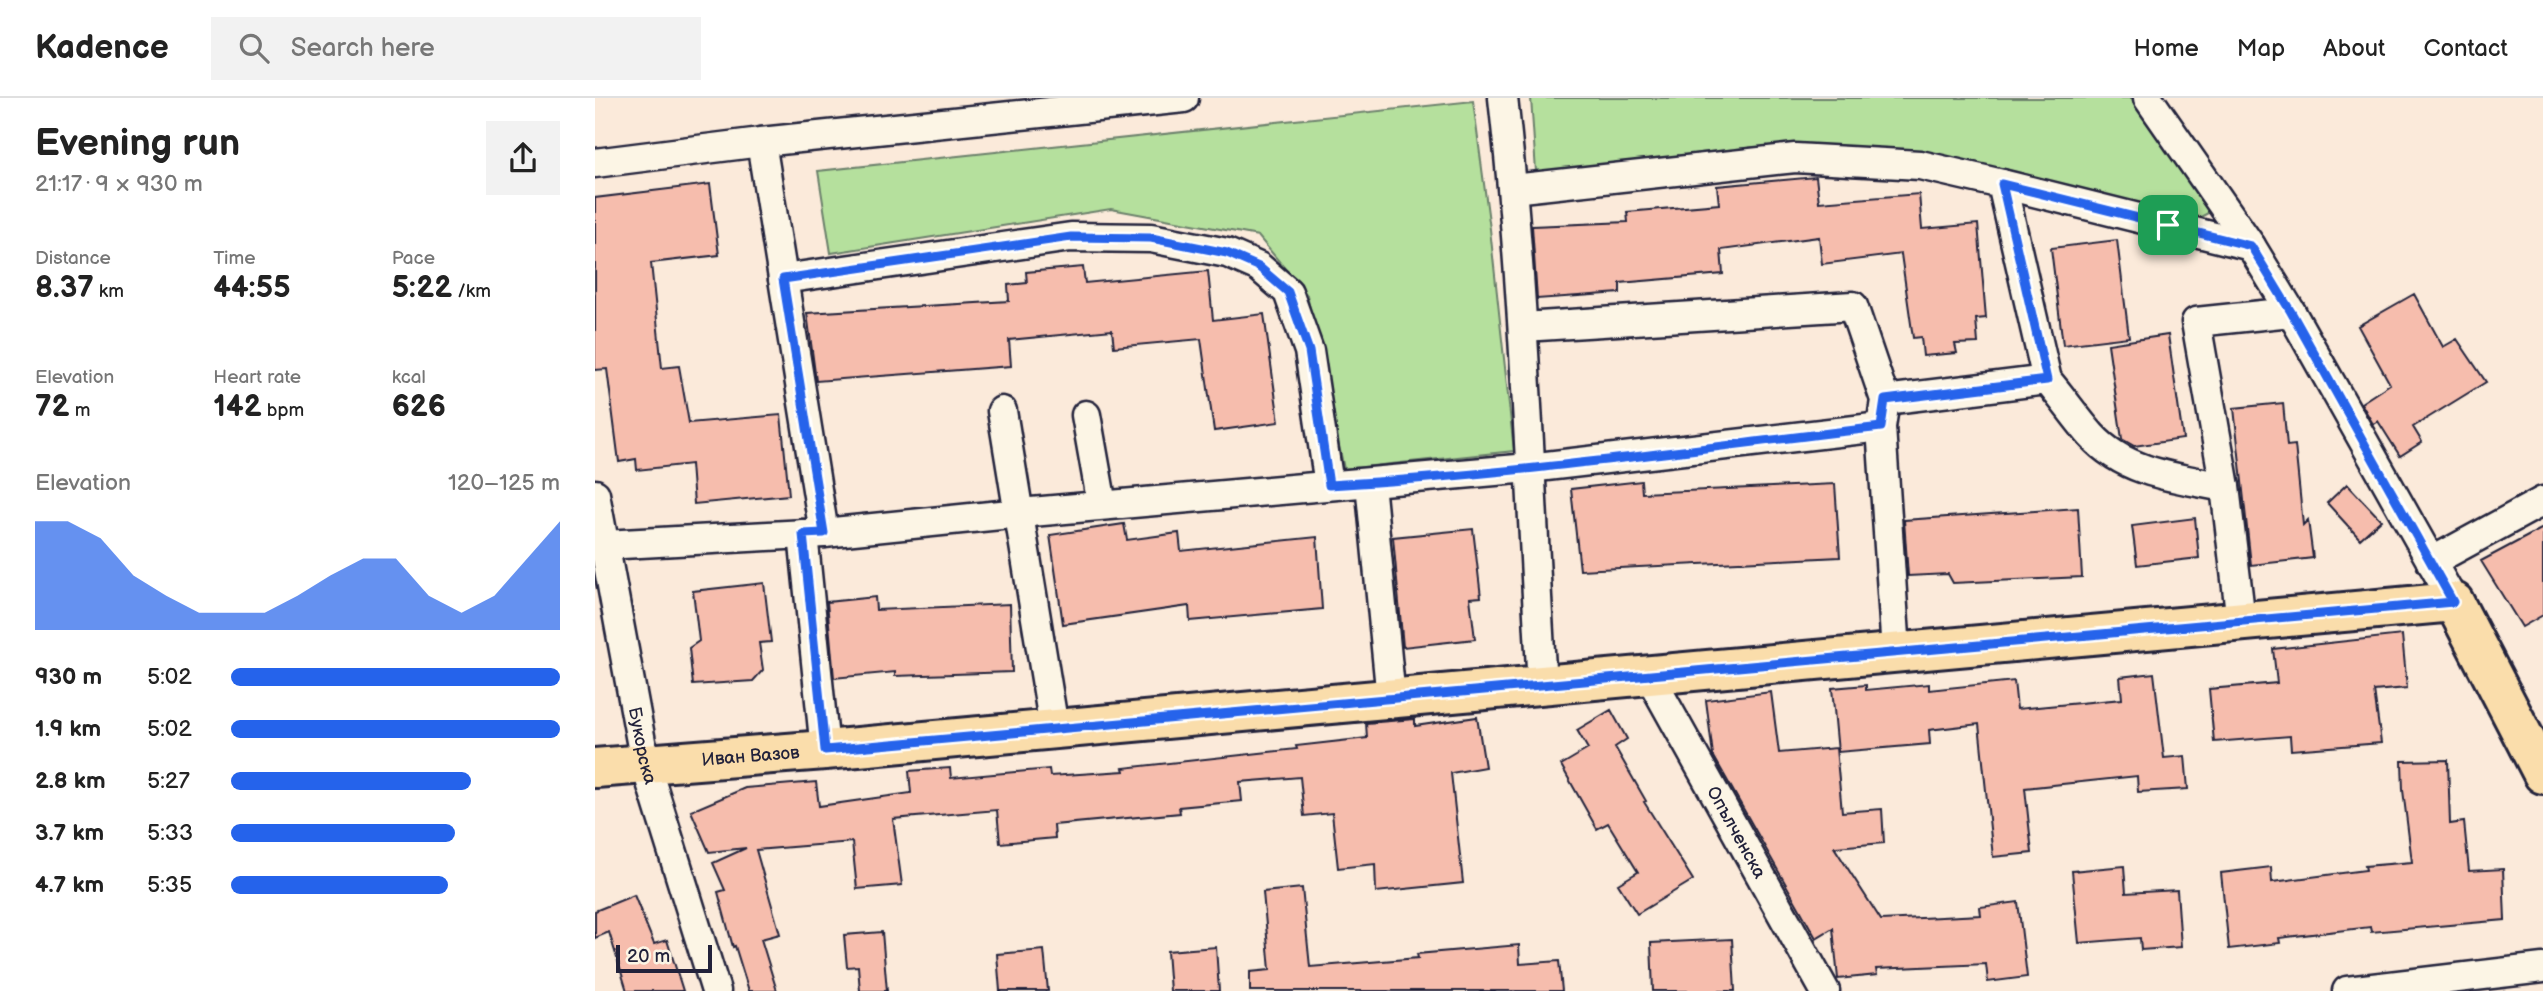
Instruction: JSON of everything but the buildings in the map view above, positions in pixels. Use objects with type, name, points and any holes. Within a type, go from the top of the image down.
[{"type":"main road","name":"Иван Вазов","points":[[595,768],[825,750],[2453,602]]},
{"type":"main road","points":[[2453,602],[2543,774]]},
{"type":"street","points":[[595,163],[761,142],[1184,98]]},
{"type":"street","points":[[1503,98],[1523,327],[1542,685]]},
{"type":"street","points":[[2148,98],[2251,246],[2291,312],[2453,602]]},
{"type":"street","points":[[761,142],[783,279],[814,534],[825,750]]},
{"type":"street","points":[[1513,189],[1795,158],[1920,165],[2251,246]]},
{"type":"street","points":[[2002,184],[2047,380],[2091,435],[2123,461],[2157,474],[2225,487]]},
{"type":"street","points":[[783,279],[1071,237],[1151,238],[1227,253],[1259,267],[1288,292],[1309,351],[1329,485]]},
{"type":"street","points":[[1523,327],[1853,306],[1883,413],[1896,652]]},
{"type":"street","points":[[2241,621],[2225,487],[2196,322],[2291,312]]},
{"type":"street","points":[[604,545],[814,534],[1102,505],[1529,468],[1883,413],[2047,380]]},
{"type":"street","points":[[1002,411],[1054,729]]},
{"type":"street","points":[[1086,415],[1102,505]]},
{"type":"street","points":[[1370,483],[1391,699]]},
{"type":"street","points":[[2431,562],[2543,501]]},
{"type":"street","name":"Букорска","points":[[596,503],[645,763],[716,991]]},
{"type":"street","name":"Опълченска","points":[[1649,675],[1825,991]]},
{"type":"street","points":[[2347,991],[2543,968]]},
{"type":"green space","points":[[1531,98],[2141,98],[2210,212],[2195,220],[2043,180],[1754,147],[1536,172]]},
{"type":"green space","points":[[1473,101],[1514,451],[1344,469],[1307,295],[1258,236],[1111,209],[831,253],[818,171]]},
{"type":"route","points":[[2002,184],[2168,225],[2251,246],[2291,312],[2453,602],[825,750],[803,534],[824,533],[783,279],[1071,237],[1151,238],[1227,253],[1259,267],[1288,292],[1309,351],[1329,485],[1529,468],[1881,427],[1885,400],[2047,380],[2002,184]]}]
